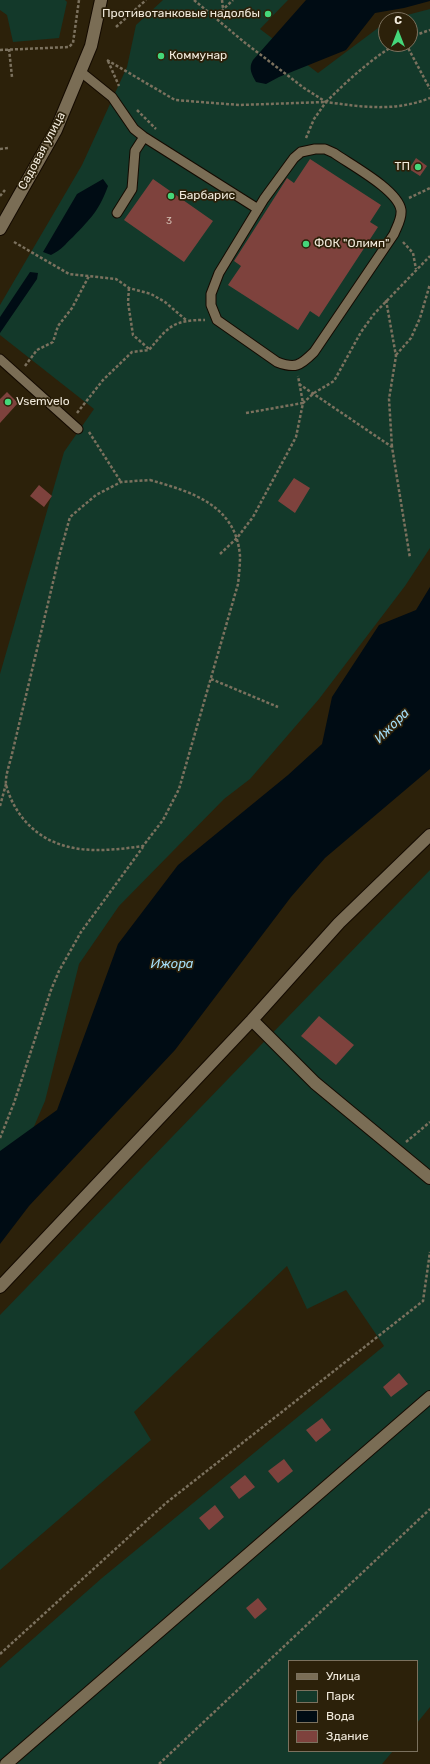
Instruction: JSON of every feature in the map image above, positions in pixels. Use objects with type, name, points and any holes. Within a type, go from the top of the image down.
[{"type":"street","name":"Садовая улица","points":[[0,229],[56,130],[91,46],[101,0]]},
{"type":"street","points":[[0,1287],[252,1020],[339,923],[430,835]]},
{"type":"street","points":[[252,1020],[315,1083],[430,1178]]},
{"type":"street","points":[[6,1764],[430,1397]]},
{"type":"lane","points":[[81,72],[112,97],[134,129],[144,137],[258,209]]},
{"type":"lane","points":[[117,213],[132,189],[135,151],[144,137]]},
{"type":"lane","points":[[325,149],[334,153],[394,195],[398,203],[401,210],[400,220],[394,234],[314,352],[303,362],[296,366],[288,366],[277,362],[217,320],[211,305],[211,294],[219,272],[258,209],[294,158],[301,152],[325,149]]},
{"type":"lane","points":[[0,359],[78,429]]},
{"type":"path","points":[[0,50],[69,47],[73,42],[79,0]]},
{"type":"path","points":[[116,27],[146,0]]},
{"type":"path","points":[[194,0],[244,42],[304,88],[326,102]]},
{"type":"path","points":[[222,0],[224,9]]},
{"type":"path","points":[[214,18],[233,0]]},
{"type":"path","points":[[418,34],[430,30]]},
{"type":"path","points":[[9,49],[12,77]]},
{"type":"path","points":[[301,152],[314,119],[326,102],[347,80],[383,52]]},
{"type":"path","points":[[410,52],[430,89]]},
{"type":"path","points":[[122,93],[107,60],[175,100],[192,103],[239,105],[326,102],[390,108],[416,103],[430,98]]},
{"type":"path","points":[[132,105],[148,122],[160,131]]},
{"type":"path","points":[[0,149],[8,148]]},
{"type":"path","points":[[398,203],[430,188]]},
{"type":"path","points":[[0,196],[4,190]]},
{"type":"path","points":[[394,234],[413,253],[416,269]]},
{"type":"path","points":[[14,242],[69,274],[116,279],[130,288],[151,294],[165,302],[186,320]]},
{"type":"path","points":[[246,413],[303,403],[314,393],[334,381],[361,332],[386,300],[430,256]]},
{"type":"path","points":[[22,372],[36,350],[53,342],[58,326],[72,308],[89,276]]},
{"type":"path","points":[[396,356],[411,338],[420,318],[430,284]]},
{"type":"path","points":[[130,288],[128,302],[133,335],[149,350]]},
{"type":"path","points":[[386,300],[396,356],[389,399],[392,447],[410,558]]},
{"type":"path","points":[[74,416],[103,380],[132,352],[149,350],[174,324],[186,320],[217,320]]},
{"type":"path","points":[[220,554],[237,538],[253,517],[296,437],[303,403],[296,366]]},
{"type":"path","points":[[299,384],[392,447]]},
{"type":"path","points":[[0,806],[58,561],[70,517],[96,495],[120,482],[150,480],[178,488],[210,503],[231,524],[237,538],[240,556],[238,584],[179,789],[162,820],[81,932],[59,971],[51,990],[14,1103],[0,1138]]},
{"type":"path","points":[[211,679],[278,706]]},
{"type":"path","points":[[6,783],[17,811],[37,834],[68,848],[108,851],[143,846]]},
{"type":"path","points":[[397,1150],[430,1122]]},
{"type":"path","points":[[0,1654],[166,1503],[423,1301],[430,1252]]},
{"type":"path","points":[[160,1764],[430,1509]]},
{"type":"green space","points":[[0,0],[65,0],[67,2],[59,38],[13,42],[7,15],[0,10]]},
{"type":"green space","points":[[163,0],[288,0],[260,29],[318,73],[378,28],[378,52],[418,52],[418,12],[430,9],[430,548],[405,586],[319,699],[250,779],[224,799],[119,906],[79,964],[45,1101],[4,1196],[0,1195],[0,674],[64,452],[94,409],[0,335],[0,305],[82,165],[127,67],[136,25]]},
{"type":"green space","points":[[430,870],[430,1707],[418,1722],[418,1660],[288,1660],[288,1752],[392,1752],[382,1764],[0,1764],[0,1668],[102,1578],[384,1346],[346,1290],[307,1309],[287,1266],[134,1412],[151,1440],[0,1570],[0,1315]]},
{"type":"water","points":[[306,0],[430,0],[404,8],[375,13],[346,50],[279,77],[266,84],[256,82],[251,69],[253,60]]},
{"type":"water","points":[[103,179],[108,186],[98,208],[90,219],[58,251],[51,255],[43,252],[77,194]]},
{"type":"water","points":[[30,272],[38,273],[37,279],[0,333],[0,317]]},
{"type":"water","name":"Ижора","points":[[430,587],[430,769],[325,858],[291,897],[175,1050],[29,1206],[0,1244],[0,1151],[57,1110],[118,944],[178,865],[288,775],[322,744],[332,697],[379,625],[416,610]]},
{"type":"building","name":"ТП","points":[[416,158],[427,166],[420,176],[409,169]]},
{"type":"building","name":"ФОК \"Олимп\"","points":[[310,159],[381,205],[370,222],[378,227],[319,317],[310,311],[298,330],[228,285],[241,266],[234,261],[287,178],[294,183]]},
{"type":"building","points":[[153,179],[213,221],[184,262],[124,220]]},
{"type":"building","points":[[7,392],[18,403],[0,423],[0,399]]},
{"type":"building","points":[[294,478],[310,488],[295,513],[278,501]]},
{"type":"building","points":[[39,485],[52,496],[44,507],[30,496]]},
{"type":"building","points":[[319,1016],[354,1045],[336,1065],[301,1036]]},
{"type":"building","points":[[399,1373],[408,1384],[391,1397],[383,1387]]},
{"type":"building","points":[[322,1418],[331,1430],[316,1442],[306,1430]]},
{"type":"building","points":[[284,1459],[293,1471],[278,1483],[268,1471]]},
{"type":"building","points":[[245,1475],[255,1487],[239,1499],[230,1487]]},
{"type":"building","points":[[215,1505],[224,1517],[209,1530],[199,1518]]},
{"type":"building","points":[[258,1598],[267,1609],[255,1619],[246,1608]]},
{"type":"place","name":"Противотанковые надолбы","points":[[268,14]]},
{"type":"place","name":"Коммунар","points":[[161,56]]},
{"type":"place","name":"ТП","points":[[418,167]]},
{"type":"place","name":"Барбарис","points":[[171,196]]},
{"type":"place","name":"ФОК \"Олимп\"","points":[[306,244]]},
{"type":"place","name":"Vsemvelo","points":[[8,402]]}]
